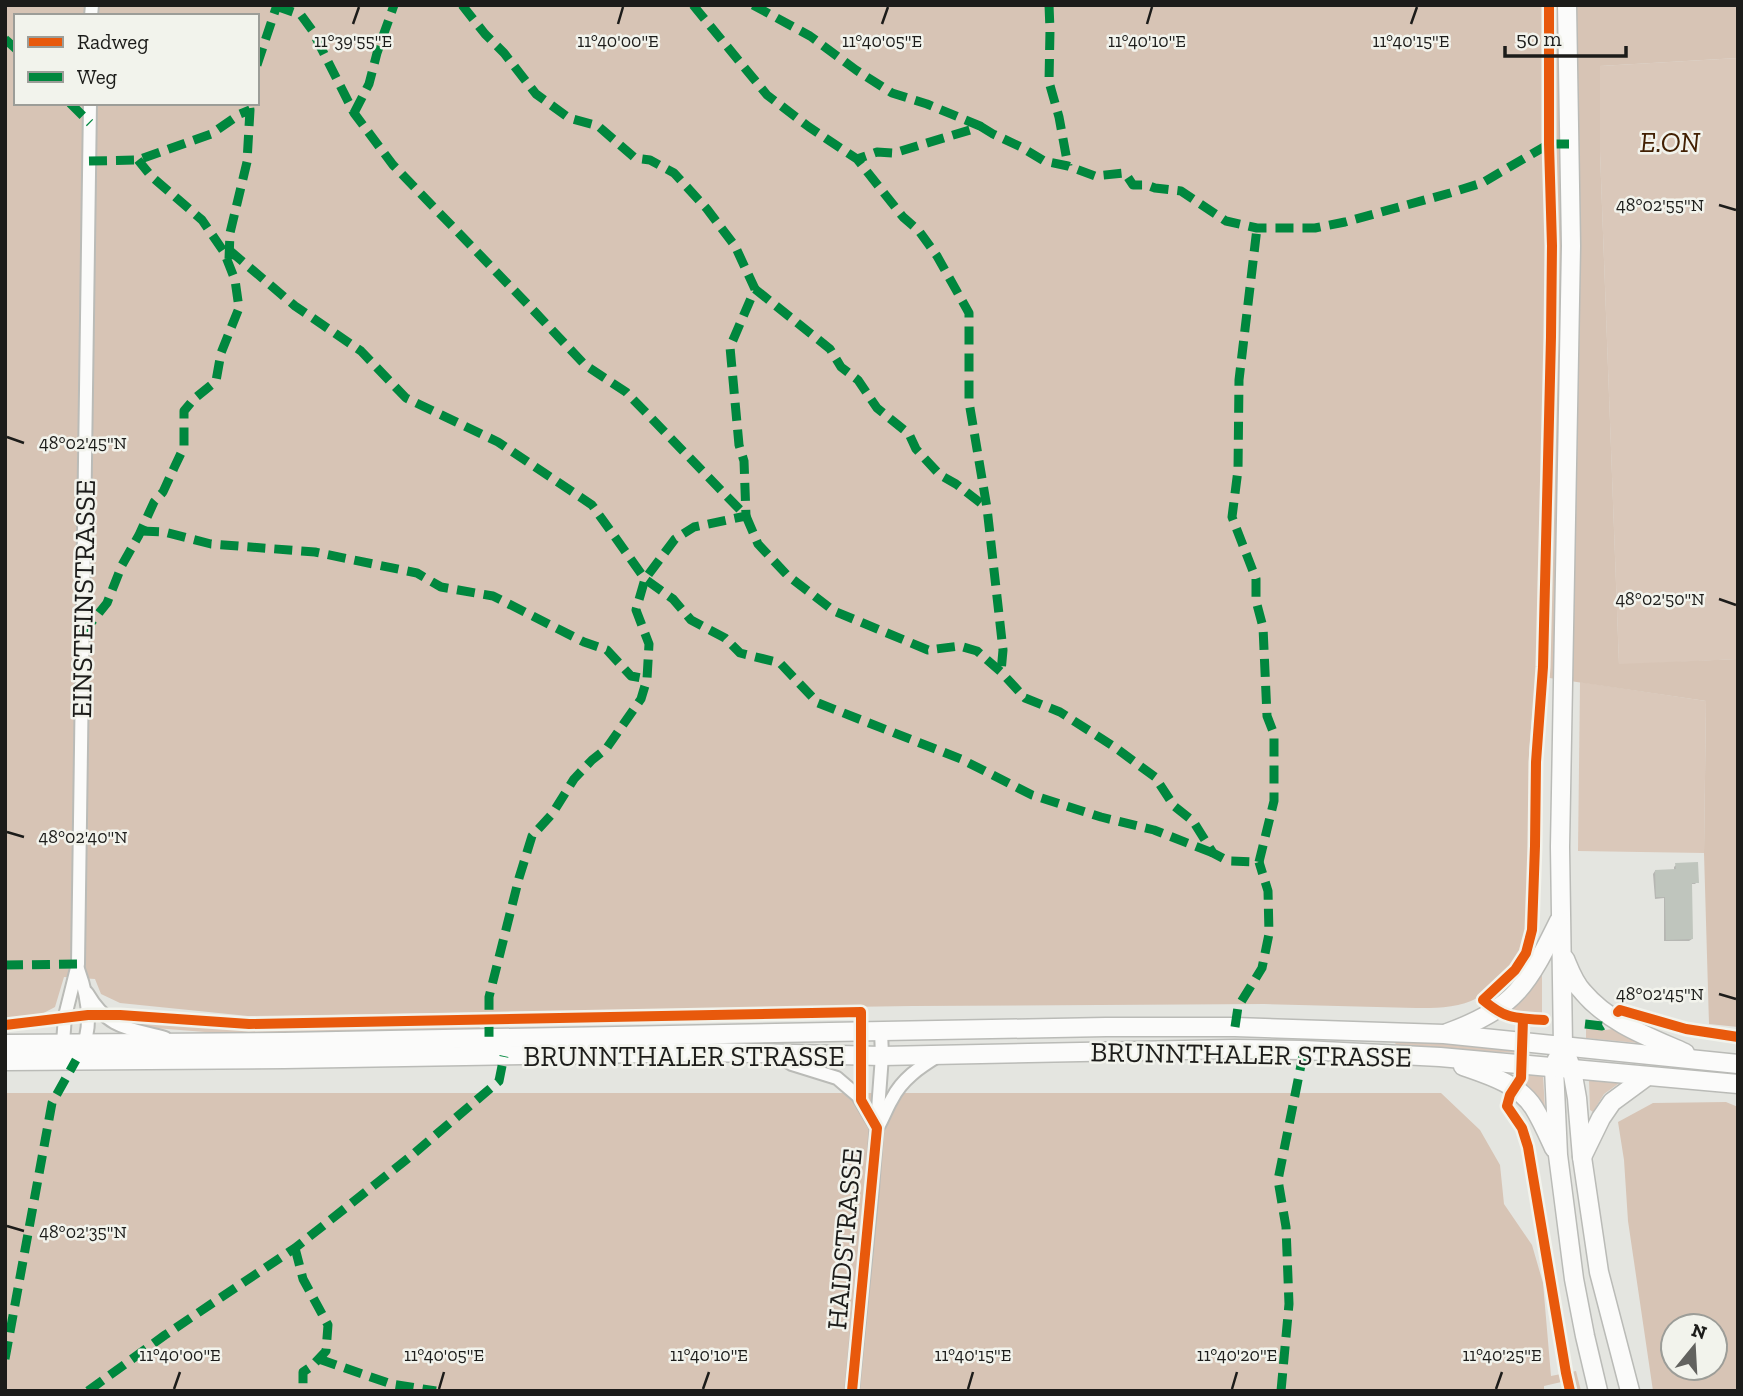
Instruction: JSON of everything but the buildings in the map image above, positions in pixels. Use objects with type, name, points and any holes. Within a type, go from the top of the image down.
[{"type":"main road","points":[[1567,5],[1571,246],[1560,807],[1563,1046],[1572,1070],[1577,1098],[1582,1157],[1599,1272],[1630,1391]]},
{"type":"main road","points":[[1444,1034],[1496,1010],[1514,996],[1536,967],[1561,918]]},
{"type":"main road","points":[[1561,946],[1571,975],[1582,992],[1612,1018],[1701,1060]]},
{"type":"main road","name":"BRUNNTHALER STRASSE","points":[[5,1044],[1235,1027],[1444,1034],[1738,1064]]},
{"type":"main road","points":[[1563,1046],[1553,1068],[1558,1155],[1574,1279],[1598,1391]]},
{"type":"main road","name":"BRUNNTHALER STRASSE","points":[[5,1062],[706,1052],[882,1056],[1236,1049],[1440,1057],[1738,1084]]},
{"type":"main road","points":[[1440,1057],[1515,1088],[1533,1106],[1558,1155]]},
{"type":"main road","points":[[1582,1157],[1612,1102],[1646,1077]]},
{"type":"street","name":"EINSTEINSTRASSE","points":[[64,1043],[65,1016],[78,970],[90,105]]},
{"type":"street","name":"EINSTEINSTRASSE","points":[[78,970],[94,1004],[112,1022],[122,1028],[182,1043]]},
{"type":"street","name":"EINSTEINSTRASSE","points":[[76,1060],[85,1043],[88,1015],[86,990]]},
{"type":"street","name":"HAIDSTRASSE","points":[[852,1391],[877,1128],[881,1031]]},
{"type":"street","points":[[64,1043],[76,1060]]},
{"type":"street","name":"HAIDSTRASSE","points":[[775,1054],[792,1065],[837,1078],[858,1096],[877,1128]]},
{"type":"street","name":"HAIDSTRASSE","points":[[877,1128],[903,1083],[913,1072],[940,1055]]},
{"type":"green space","name":"E.ON","points":[[1738,58],[1738,659],[1619,665],[1600,152],[1600,66]]},
{"type":"green space","points":[[1580,682],[1706,701],[1704,853],[1578,851]]},
{"type":"green space","points":[[1542,972],[1542,1015],[1507,1013],[1506,1011]]},
{"type":"green space","points":[[121,1017],[237,1026],[484,1022],[475,1031],[230,1034],[155,1028]]},
{"type":"green space","points":[[1586,1029],[1613,1029],[1638,1040],[1638,1043],[1586,1038]]},
{"type":"green space","points":[[1399,1040],[1519,1046],[1519,1053],[1398,1047],[1395,1043]]},
{"type":"green space","points":[[1527,1072],[1543,1074],[1545,1110],[1521,1086]]},
{"type":"green space","points":[[1589,1080],[1619,1081],[1604,1094],[1593,1112],[1590,1110]]},
{"type":"shaded area","points":[[5,5],[1738,5],[1738,58],[1600,66],[1600,152],[1619,664],[1738,659],[1738,1027],[1709,1024],[1704,853],[1706,701],[1536,676],[1529,750],[1529,929],[1520,957],[1511,971],[1483,995],[1458,1005],[1416,1008],[1264,1004],[912,1006],[248,1016],[120,1003],[101,994],[95,979],[64,977],[55,1007],[38,1016],[5,1019]]},
{"type":"shaded area","points":[[5,1093],[1441,1093],[1480,1130],[1500,1165],[1504,1204],[1532,1245],[1543,1283],[1551,1376],[1576,1371],[1581,1391],[1573,1391],[1570,1380],[1544,1386],[1544,1391],[5,1391]]},
{"type":"shaded area","points":[[1726,1102],[1738,1107],[1738,1391],[1653,1391],[1628,1221],[1624,1160],[1618,1122],[1653,1103]]},
{"type":"marked path","points":[[259,59],[277,5]]},
{"type":"marked path","points":[[354,113],[369,84],[394,5]]},
{"type":"marked path","points":[[462,5],[536,94],[569,118],[598,126],[635,158],[650,160],[674,173],[707,209],[735,246],[755,289],[730,347],[739,445],[744,461],[746,516],[694,527],[675,539],[645,579],[636,610],[649,644],[647,679],[641,699],[606,749],[574,779],[552,814],[532,836],[489,997],[489,1038]]},
{"type":"marked path","points":[[693,5],[767,95],[857,159],[903,217],[919,231],[937,256],[969,313],[969,402],[987,508],[1003,650],[1001,672]]},
{"type":"marked path","points":[[753,5],[810,36],[892,93],[980,126],[894,153],[877,152],[857,159]]},
{"type":"marked path","points":[[1049,5],[1049,82],[1068,166]]},
{"type":"marked path","points":[[276,6],[301,15],[312,30],[354,113],[393,165],[585,365],[626,392],[746,516],[758,544],[787,575],[834,611],[928,650],[960,646],[977,651],[1025,698],[1060,712],[1155,777],[1174,806],[1193,821],[1213,853],[1228,861],[1259,862],[1274,801],[1274,734],[1267,716],[1263,627],[1256,601],[1256,579],[1232,517],[1238,470],[1239,380],[1257,228]]},
{"type":"marked path","points":[[5,39],[14,47]]},
{"type":"marked path","points":[[72,105],[90,123]]},
{"type":"marked path","points":[[229,259],[230,233],[247,162],[249,105]]},
{"type":"marked path","points":[[89,161],[138,160],[211,134],[250,110]]},
{"type":"marked path","points":[[980,126],[1044,161],[1095,176],[1125,173],[1133,185],[1181,191],[1226,221],[1257,228],[1315,228],[1345,222],[1482,183],[1549,144],[1569,144]]},
{"type":"marked path","points":[[82,634],[107,603],[122,565],[154,502],[163,492],[184,447],[184,411],[216,381],[221,353],[239,308],[235,280],[224,252],[202,220],[151,176],[138,160]]},
{"type":"marked path","points":[[229,250],[295,306],[361,351],[406,398],[498,442],[592,505],[645,579],[673,599],[691,620],[725,638],[740,653],[780,663],[818,703],[961,759],[1032,795],[1101,817],[1154,830],[1213,853]]},
{"type":"marked path","points":[[755,289],[830,349],[841,367],[858,380],[877,408],[909,434],[916,449],[940,475],[987,508]]},
{"type":"marked path","points":[[141,531],[164,532],[211,544],[315,552],[417,573],[441,587],[493,596],[584,642],[607,650],[631,676],[647,679]]},
{"type":"marked path","points":[[1235,1027],[1238,1007],[1262,968],[1269,934],[1268,891],[1259,862]]},
{"type":"marked path","points":[[5,965],[78,964]]},
{"type":"marked path","points":[[1585,1024],[1602,1026],[1607,1023]]},
{"type":"marked path","points":[[1281,1391],[1289,1304],[1286,1227],[1278,1180],[1304,1050]]},
{"type":"marked path","points":[[88,1391],[165,1335],[295,1248],[411,1156],[499,1081],[504,1056]]},
{"type":"marked path","points":[[5,1359],[52,1103],[76,1060]]},
{"type":"marked path","points":[[295,1248],[303,1279],[328,1325],[326,1351],[303,1372],[303,1391]]},
{"type":"marked path","points":[[319,1359],[391,1384],[436,1391]]},
{"type":"cycle path","points":[[1544,1020],[1512,1017],[1483,1000],[1515,970],[1526,953],[1532,930],[1536,762],[1543,667],[1551,337],[1549,5]]},
{"type":"cycle path","points":[[1618,1012],[1620,1010],[1686,1029],[1738,1037]]},
{"type":"cycle path","points":[[5,1025],[88,1015],[249,1024],[861,1012],[861,1100],[877,1128],[852,1391]]},
{"type":"cycle path","points":[[1523,1019],[1521,1078],[1510,1095],[1507,1106],[1522,1128],[1528,1147],[1570,1391]]}]
